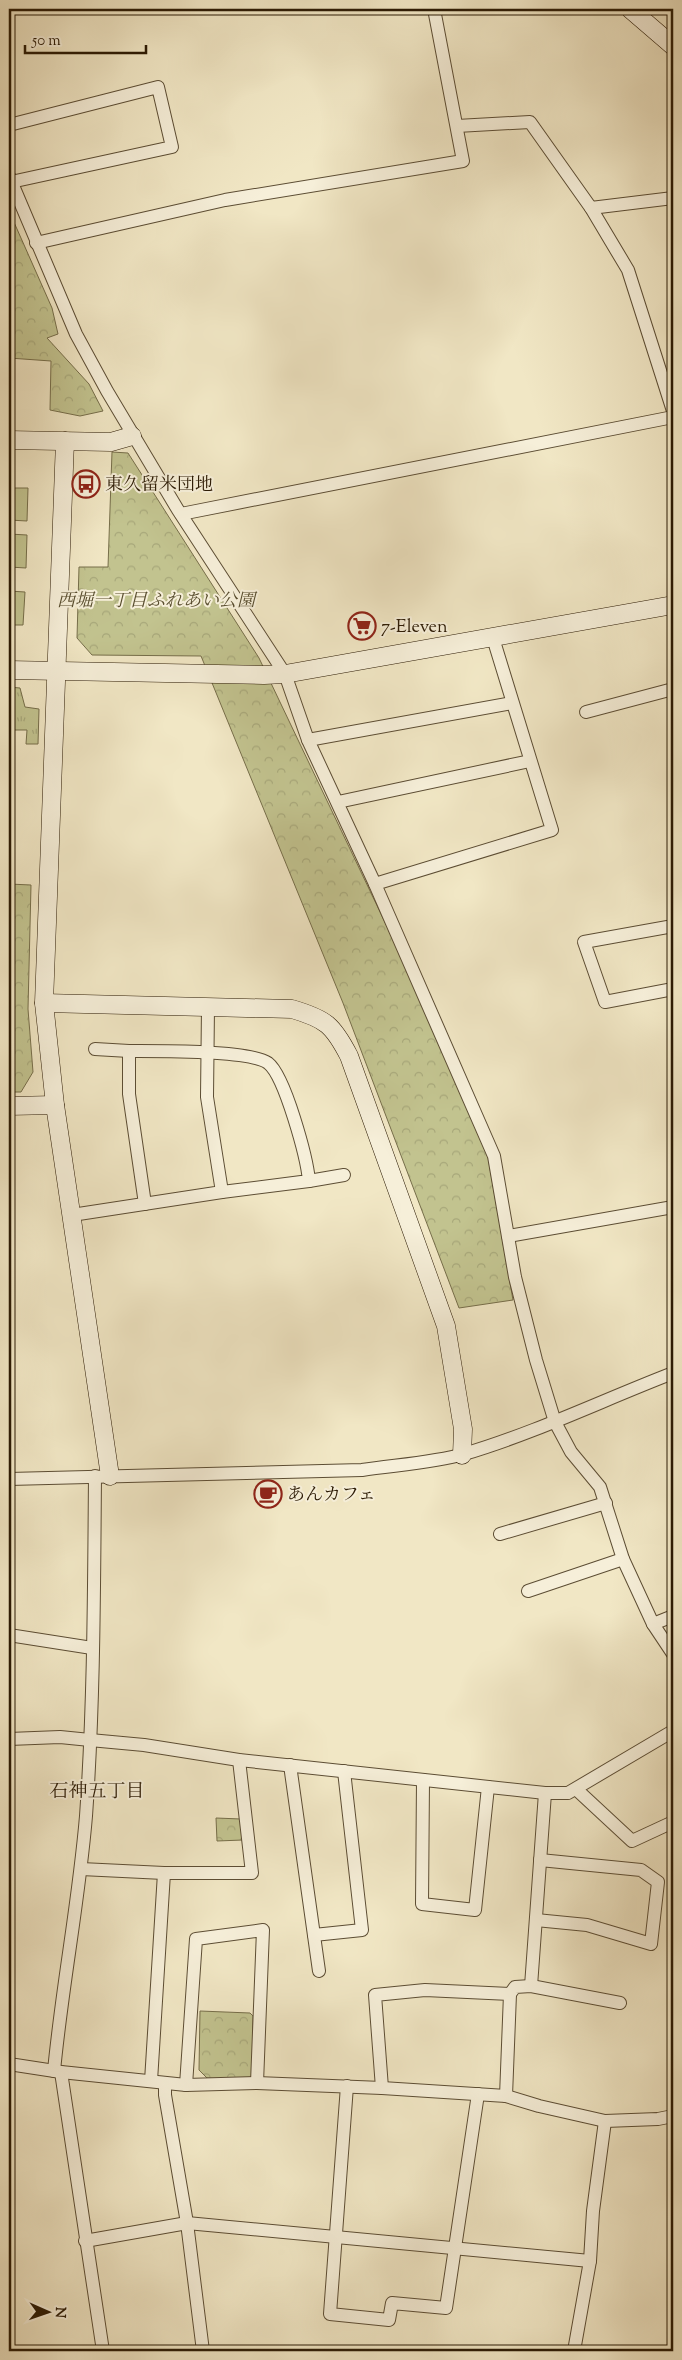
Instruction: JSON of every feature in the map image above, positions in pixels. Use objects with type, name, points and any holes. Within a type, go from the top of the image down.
[{"type":"street","points":[[36,243],[225,200],[463,161],[434,9]]},
{"type":"street","points":[[630,9],[673,46]]},
{"type":"street","points":[[9,125],[158,87],[172,147],[10,179],[76,334],[132,436],[285,674],[308,740],[375,884],[494,1156],[515,1277],[536,1360],[555,1422],[571,1452],[600,1487],[623,1559],[653,1624],[673,1654]]},
{"type":"street","points":[[457,126],[530,122],[591,208],[628,270],[673,411]]},
{"type":"street","points":[[591,208],[673,198]]},
{"type":"street","points":[[181,514],[673,417]]},
{"type":"street","points":[[9,440],[111,442],[132,436]]},
{"type":"street","points":[[65,441],[58,671],[44,1003],[55,1105],[72,1215],[103,1476],[92,1648],[90,1740],[81,1869],[60,2004],[57,2071],[103,2351]]},
{"type":"street","points":[[9,670],[285,674],[673,605]]},
{"type":"street","points":[[375,884],[552,830],[493,638]]},
{"type":"street","points":[[586,712],[673,689]]},
{"type":"street","points":[[308,740],[512,702]]},
{"type":"street","points":[[338,802],[530,761]]},
{"type":"street","points":[[673,926],[584,942],[605,1002],[673,989]]},
{"type":"street","points":[[44,1003],[292,1009],[319,1017],[338,1034],[349,1056],[446,1326],[463,1430],[462,1455]]},
{"type":"street","points":[[208,1007],[207,1096],[222,1192]]},
{"type":"street","points":[[96,1049],[253,1056],[274,1069],[304,1151],[310,1181]]},
{"type":"street","points":[[129,1051],[130,1094],[145,1204]]},
{"type":"street","points":[[9,1106],[55,1105]]},
{"type":"street","points":[[72,1215],[344,1175]]},
{"type":"street","points":[[508,1236],[673,1207]]},
{"type":"street","points":[[9,1479],[362,1470],[462,1455],[555,1422],[673,1373]]},
{"type":"street","points":[[500,1534],[606,1503]]},
{"type":"street","points":[[528,1591],[623,1559]]},
{"type":"street","points":[[653,1624],[673,1616]]},
{"type":"street","points":[[9,1636],[92,1648]]},
{"type":"street","points":[[9,1739],[60,1737],[144,1745],[239,1760],[545,1793],[568,1793],[673,1731]]},
{"type":"street","points":[[81,1869],[164,1873],[252,1873],[239,1760]]},
{"type":"street","points":[[290,1765],[319,1971]]},
{"type":"street","points":[[314,1935],[362,1930],[344,1771]]},
{"type":"street","points":[[423,1780],[422,1904],[475,1910],[488,1787]]},
{"type":"street","points":[[576,1789],[632,1841],[673,1822]]},
{"type":"street","points":[[532,1986],[545,1793]]},
{"type":"street","points":[[536,1920],[587,1925],[651,1944],[658,1882],[642,1870],[540,1860]]},
{"type":"street","points":[[151,2081],[164,1873]]},
{"type":"street","points":[[186,2085],[196,1939],[262,1930],[258,2084]]},
{"type":"street","points":[[506,2096],[510,1994],[515,1987],[532,1986],[620,2003]]},
{"type":"street","points":[[382,2088],[375,1995],[425,1990],[510,1994]]},
{"type":"street","points":[[9,2064],[186,2085],[347,2086],[506,2096],[539,2106],[605,2121],[658,2119],[673,2116]]},
{"type":"street","points":[[165,2083],[165,2095],[187,2223],[203,2351]]},
{"type":"street","points":[[347,2086],[330,2314],[389,2320],[392,2302],[446,2308],[478,2094]]},
{"type":"street","points":[[574,2351],[590,2261],[605,2121]]},
{"type":"street","points":[[85,2241],[187,2223],[590,2261]]},
{"type":"green space","points":[[9,211],[52,308],[58,334],[47,338],[89,384],[103,411],[80,416],[50,410],[51,361],[9,358]]},
{"type":"green space","name":"西堀一丁目ふれあい公園","points":[[112,452],[128,453],[259,658],[422,1000],[488,1157],[513,1300],[459,1308],[343,1003],[201,656],[92,655],[77,638],[79,567],[108,567]]},
{"type":"green space","points":[[9,488],[28,488],[27,521],[9,520]]},
{"type":"green space","points":[[9,534],[27,535],[26,568],[9,567]]},
{"type":"green space","points":[[9,591],[25,592],[23,625],[9,625]]},
{"type":"green space","points":[[9,687],[20,688],[25,707],[39,709],[38,744],[26,744],[27,730],[14,730],[14,693],[9,692]]},
{"type":"green space","points":[[9,884],[31,885],[28,1009],[33,1072],[21,1092],[9,1092]]},
{"type":"green space","points":[[216,1818],[241,1819],[243,1840],[217,1841]]},
{"type":"green space","points":[[200,2011],[250,2013],[253,2016],[252,2081],[207,2078],[199,2070]]},
{"type":"place","name":"東久留米団地","points":[[86,484]]},
{"type":"place","name":"7-Eleven","points":[[362,626]]},
{"type":"place","name":"あんカフェ","points":[[268,1494]]},
{"type":"district","name":"石神五丁目","points":[[97,1790]]}]
